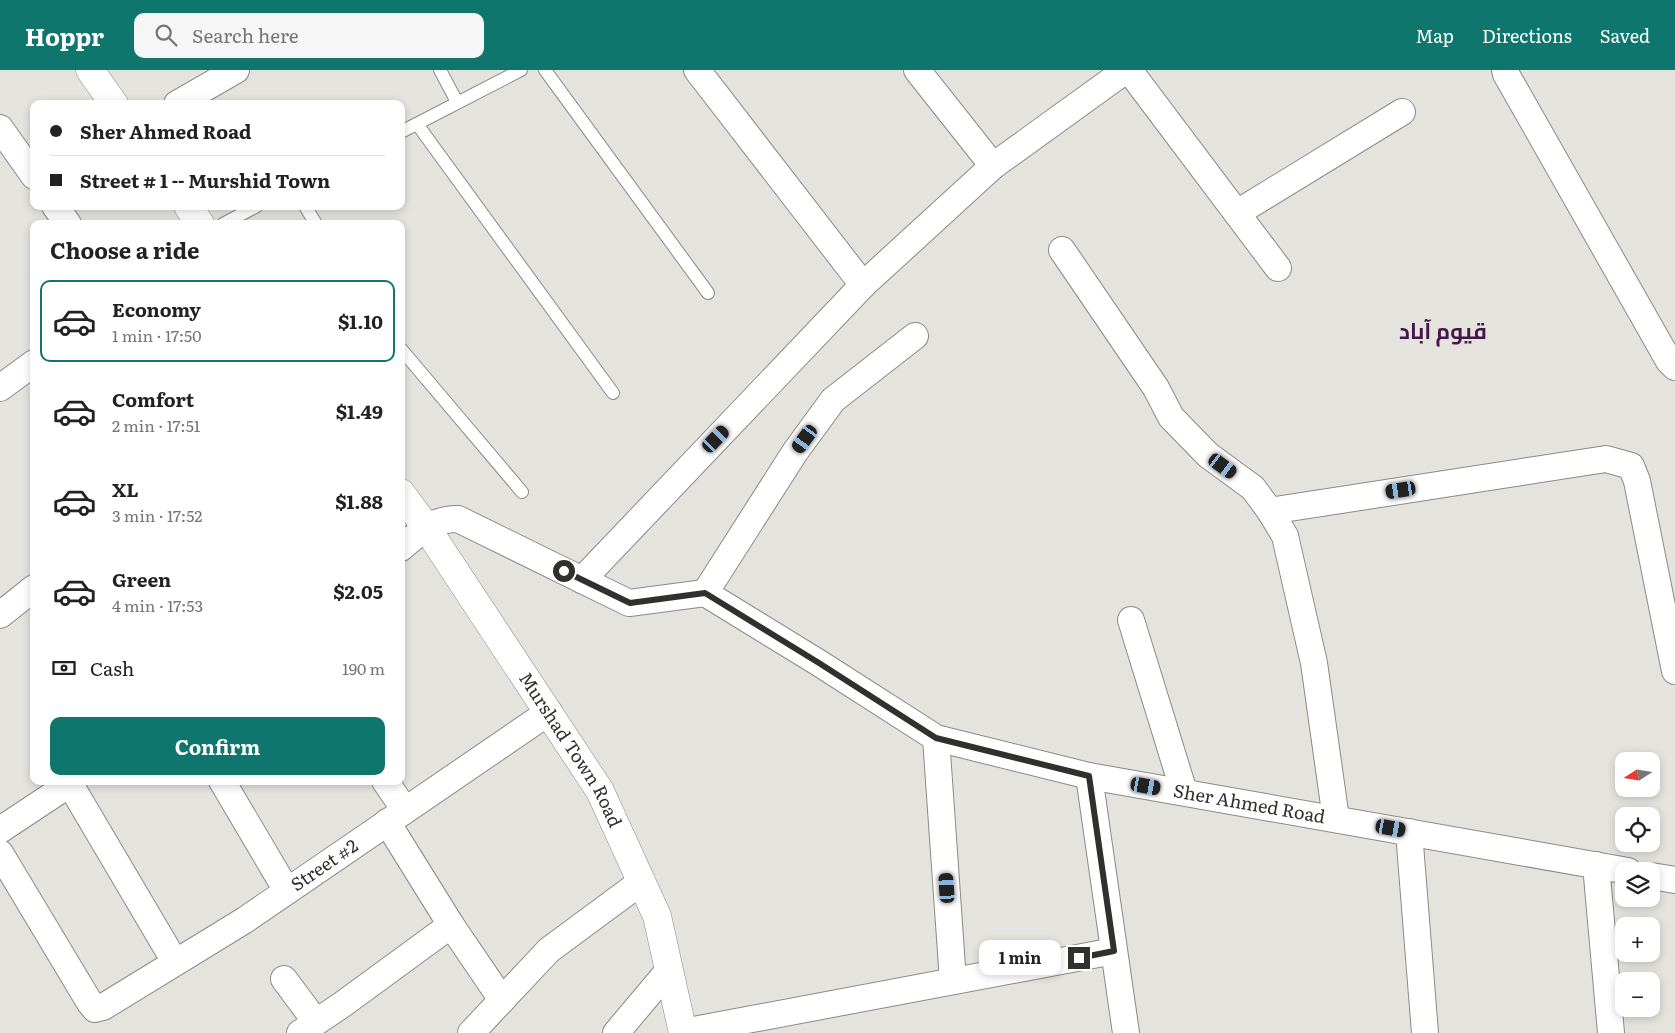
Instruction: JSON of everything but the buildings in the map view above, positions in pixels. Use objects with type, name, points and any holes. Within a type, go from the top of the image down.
[{"type":"street","points":[[90,70],[111,100]]},
{"type":"street","points":[[183,100],[236,70]]},
{"type":"street","points":[[697,70],[863,285]]},
{"type":"street","points":[[917,70],[993,166]]},
{"type":"street","points":[[582,580],[863,285],[993,166],[1127,70],[1278,268]]},
{"type":"street","points":[[1505,70],[1664,352],[1675,367]]},
{"type":"street","points":[[1237,213],[1402,112]]},
{"type":"street","points":[[0,128],[30,170]]},
{"type":"street","points":[[1062,250],[1156,388],[1171,417],[1208,455],[1252,488],[1270,511],[1285,536],[1314,663],[1336,819]]},
{"type":"street","points":[[405,545],[426,527],[445,519],[458,519],[630,603],[705,593],[795,452],[833,400],[915,336]]},
{"type":"street","points":[[0,388],[30,366]]},
{"type":"street","points":[[1270,511],[1606,459],[1631,466],[1637,481],[1675,671]]},
{"type":"street","name":"Murshad Town Road","points":[[405,498],[426,527],[600,791],[656,916],[683,1032]]},
{"type":"street","points":[[0,615],[30,591]]},
{"type":"street","name":"Sher Ahmed Road","points":[[705,593],[936,738],[1089,776],[1615,869]]},
{"type":"street","points":[[1131,620],[1184,792]]},
{"type":"street","name":"Street #2","points":[[0,853],[90,1002],[95,1009],[103,1007],[245,920],[549,712]]},
{"type":"street","points":[[936,738],[954,981]]},
{"type":"street","points":[[1089,776],[1126,1033]]},
{"type":"street","points":[[0,830],[68,785]]},
{"type":"street","points":[[74,785],[175,962]]},
{"type":"street","points":[[224,785],[287,891]]},
{"type":"street","points":[[386,785],[396,816],[451,925],[502,1000]]},
{"type":"street","points":[[1409,832],[1425,1033]]},
{"type":"street","points":[[1596,866],[1611,1033]]},
{"type":"street","points":[[1660,878],[1675,880]]},
{"type":"street","points":[[471,1033],[549,950],[641,882]]},
{"type":"street","points":[[284,979],[308,1028],[451,925]]},
{"type":"street","points":[[683,1032],[1114,951]]},
{"type":"street","points":[[616,1033],[670,970]]},
{"type":"lane","points":[[440,70],[458,102]]},
{"type":"lane","points":[[405,130],[521,70]]},
{"type":"lane","points":[[545,70],[708,293]]},
{"type":"lane","points":[[417,124],[613,393]]},
{"type":"lane","points":[[231,220],[249,210]]},
{"type":"lane","points":[[405,354],[522,492]]},
{"type":"district","name":"قیوم آباد","points":[[1443,331]]},
{"type":"route","points":[[564,571],[630,603],[705,593],[936,738],[1089,776],[1114,951],[1079,958]]}]
